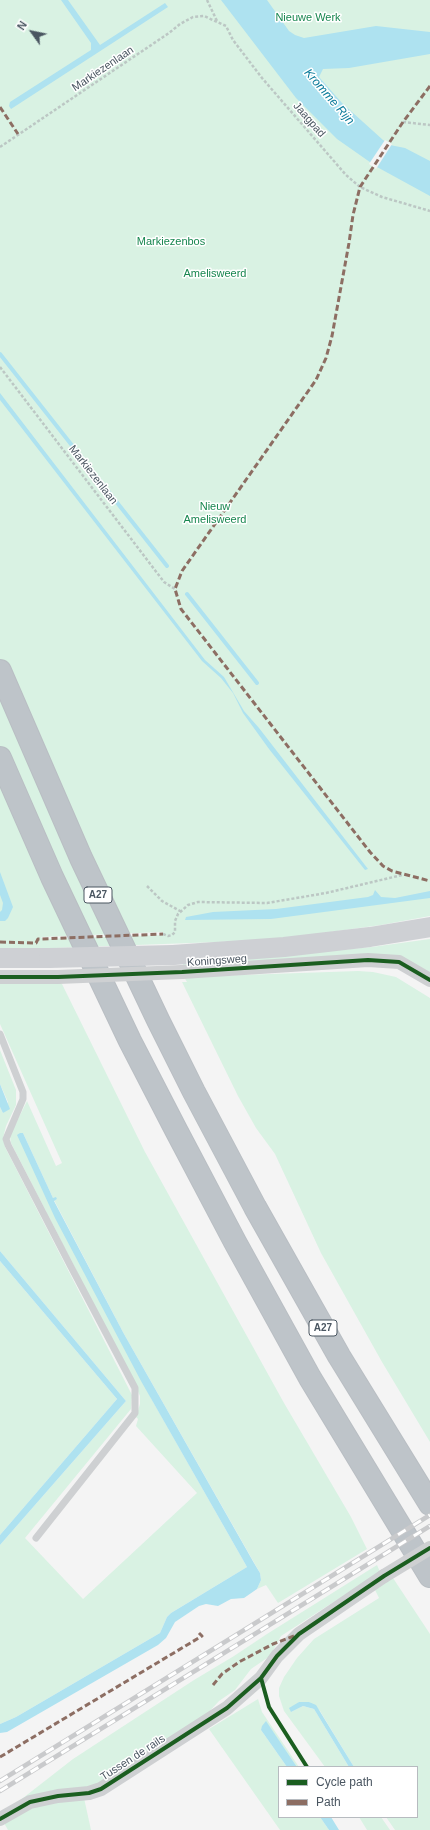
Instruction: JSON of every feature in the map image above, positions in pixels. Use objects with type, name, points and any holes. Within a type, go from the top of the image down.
[{"type":"highway","name":"A27","points":[[0,672],[81,858],[194,1092],[252,1201],[339,1356],[430,1504]]},
{"type":"highway","points":[[0,758],[52,877],[130,1041],[176,1130],[235,1242],[310,1378],[430,1576]]},
{"type":"main road","name":"Koningsweg","points":[[0,958],[49,958],[178,963],[284,947],[370,937],[430,927]]},
{"type":"street","name":"Koningsweg","points":[[0,977],[58,977],[178,963],[368,960],[399,962],[430,980]]},
{"type":"street","name":"Tussen de rails","points":[[1,1819],[30,1802],[58,1796],[89,1793],[100,1789],[227,1708],[261,1678],[277,1656],[299,1634],[384,1576],[430,1548]]},
{"type":"lane","points":[[0,1034],[23,1092],[23,1099],[6,1138],[8,1146],[136,1388],[135,1413],[36,1538]]},
{"type":"path","points":[[403,122],[430,125]]},
{"type":"path","points":[[162,934],[168,936],[175,932],[176,918],[180,912],[188,905],[198,902],[268,902],[326,893],[402,875]]},
{"type":"path","points":[[147,886],[162,901],[180,912]]},
{"type":"green space","name":"Amelisweerd","points":[[0,0],[430,0],[430,916],[381,925],[272,940],[0,950]],"holes":[[[163,932],[163,935],[43,939],[41,937]]]},
{"type":"green space","points":[[430,939],[430,976],[410,964],[183,966],[183,964],[372,947]]},
{"type":"green space","points":[[358,971],[373,972],[396,977],[430,998],[430,1442],[382,1362],[321,1253],[275,1154],[256,1128],[238,1096],[182,982],[187,982],[184,977]]},
{"type":"green space","points":[[0,981],[61,982],[145,1152],[284,1403],[351,1517],[367,1549],[278,1603],[266,1585],[257,1589],[261,1580],[260,1573],[124,1334],[54,1200],[57,1199],[53,1198],[23,1133],[20,1133],[152,1400],[247,1567],[171,1613],[167,1617],[160,1633],[16,1717],[0,1724],[0,1545],[126,1401],[0,1251],[0,1107],[3,1113],[8,1102],[0,1084],[0,1050],[16,1090],[16,1105],[6,1126],[3,1138],[5,1147],[132,1395],[131,1409],[25,1538],[83,1599],[197,1493],[136,1426],[138,1419],[136,1417],[140,1404],[140,1396],[137,1389],[11,1143],[10,1137],[12,1131],[27,1101],[56,1166],[62,1163],[0,1024]]},
{"type":"green space","points":[[0,1261],[117,1399],[0,1535]]},
{"type":"green space","points":[[377,1565],[380,1572],[281,1636],[270,1656],[251,1669],[235,1690],[219,1701],[207,1714],[103,1781],[88,1787],[14,1805],[73,1759],[194,1680]]},
{"type":"green space","points":[[393,1578],[430,1634],[430,1830],[395,1830],[387,1818],[418,1818],[418,1766],[353,1766],[320,1711],[309,1702],[299,1702],[291,1712],[303,1706],[314,1709],[348,1766],[324,1766],[284,1711],[279,1696],[279,1688],[284,1677],[297,1658],[314,1639],[379,1598],[375,1590]]},
{"type":"green space","points":[[258,1699],[262,1712],[298,1766],[296,1766],[266,1722],[261,1730],[286,1766],[278,1766],[278,1818],[321,1818],[329,1830],[280,1830],[209,1729]]},
{"type":"green space","points":[[84,1798],[91,1830],[8,1830],[4,1823],[29,1808]]},
{"type":"green space","points":[[360,1818],[382,1818],[390,1830],[367,1830]]},
{"type":"water","points":[[61,0],[68,0],[100,45],[165,3],[168,7],[11,109],[9,106],[10,102],[91,50],[91,43]]},
{"type":"water","name":"Kromme Rijn","points":[[221,0],[267,0],[289,31],[304,38],[376,26],[430,32],[430,54],[349,68],[323,69],[319,77],[342,103],[383,140],[390,145],[405,148],[430,161],[430,196],[377,167],[337,139],[296,98]]},
{"type":"water","points":[[0,393],[205,660],[224,677],[244,711],[259,728],[368,869],[365,870],[269,749],[243,713],[233,693],[221,678],[202,661],[0,400]]},
{"type":"water","points":[[0,872],[13,907],[5,921],[0,921],[0,912],[2,910],[3,903],[0,895]]},
{"type":"water","points":[[375,890],[381,897],[395,898],[430,891],[430,898],[271,919],[185,920],[186,917],[213,912],[276,909],[368,897],[373,895]]},
{"type":"water","points":[[0,1084],[10,1109],[3,1113],[0,1107]]},
{"type":"water","points":[[23,1133],[53,1198],[56,1197],[57,1199],[54,1201],[124,1334],[260,1573],[261,1580],[257,1589],[244,1598],[231,1599],[218,1606],[206,1604],[199,1606],[175,1622],[166,1638],[158,1645],[7,1732],[0,1733],[0,1724],[16,1717],[160,1633],[167,1617],[171,1613],[247,1567],[141,1381],[55,1218],[17,1135]]},
{"type":"water","points":[[0,1251],[126,1401],[0,1545],[0,1535],[117,1399],[0,1261]]},
{"type":"water","points":[[299,1702],[309,1702],[316,1705],[353,1766],[348,1766],[314,1709],[303,1706],[291,1712],[289,1708]]},
{"type":"water","points":[[266,1721],[296,1766],[286,1766],[261,1730]]},
{"type":"water","points":[[321,1818],[332,1818],[339,1830],[329,1830]]},
{"type":"pier","points":[[385,140],[392,144],[376,169],[369,164]]},
{"type":"waterway","points":[[0,354],[167,566]]},
{"type":"waterway","points":[[187,594],[257,683]]},
{"type":"railway","points":[[0,1781],[430,1515]]},
{"type":"railway","points":[[0,1791],[430,1526]]},
{"type":"marked path","points":[[430,86],[403,122],[360,187],[353,215],[332,336],[326,358],[316,380],[182,571],[175,589],[181,609],[370,852],[383,866],[392,871],[430,881]]},
{"type":"marked path","points":[[0,107],[18,134]]},
{"type":"marked path","points":[[0,942],[36,943],[38,939],[163,934]]},
{"type":"marked path","points":[[0,1757],[202,1636],[199,1633]]},
{"type":"marked path","points":[[213,1685],[222,1674],[239,1662],[273,1644],[294,1636]]},
{"type":"cycle path","points":[[0,977],[58,977],[182,972],[368,960],[399,962],[430,980]]},
{"type":"cycle path","points":[[0,1819],[30,1802],[58,1796],[89,1793],[101,1789],[227,1708],[261,1678],[277,1656],[299,1634],[384,1576],[430,1548]]},
{"type":"cycle path","points":[[261,1678],[269,1707],[306,1766]]},
{"type":"park label","name":"Nieuwe Werk","points":[[308,18]]},
{"type":"park label","name":"Markiezenbos","points":[[171,242]]},
{"type":"park label","name":"Nieuw Amelisweerd","points":[[215,513]]}]
